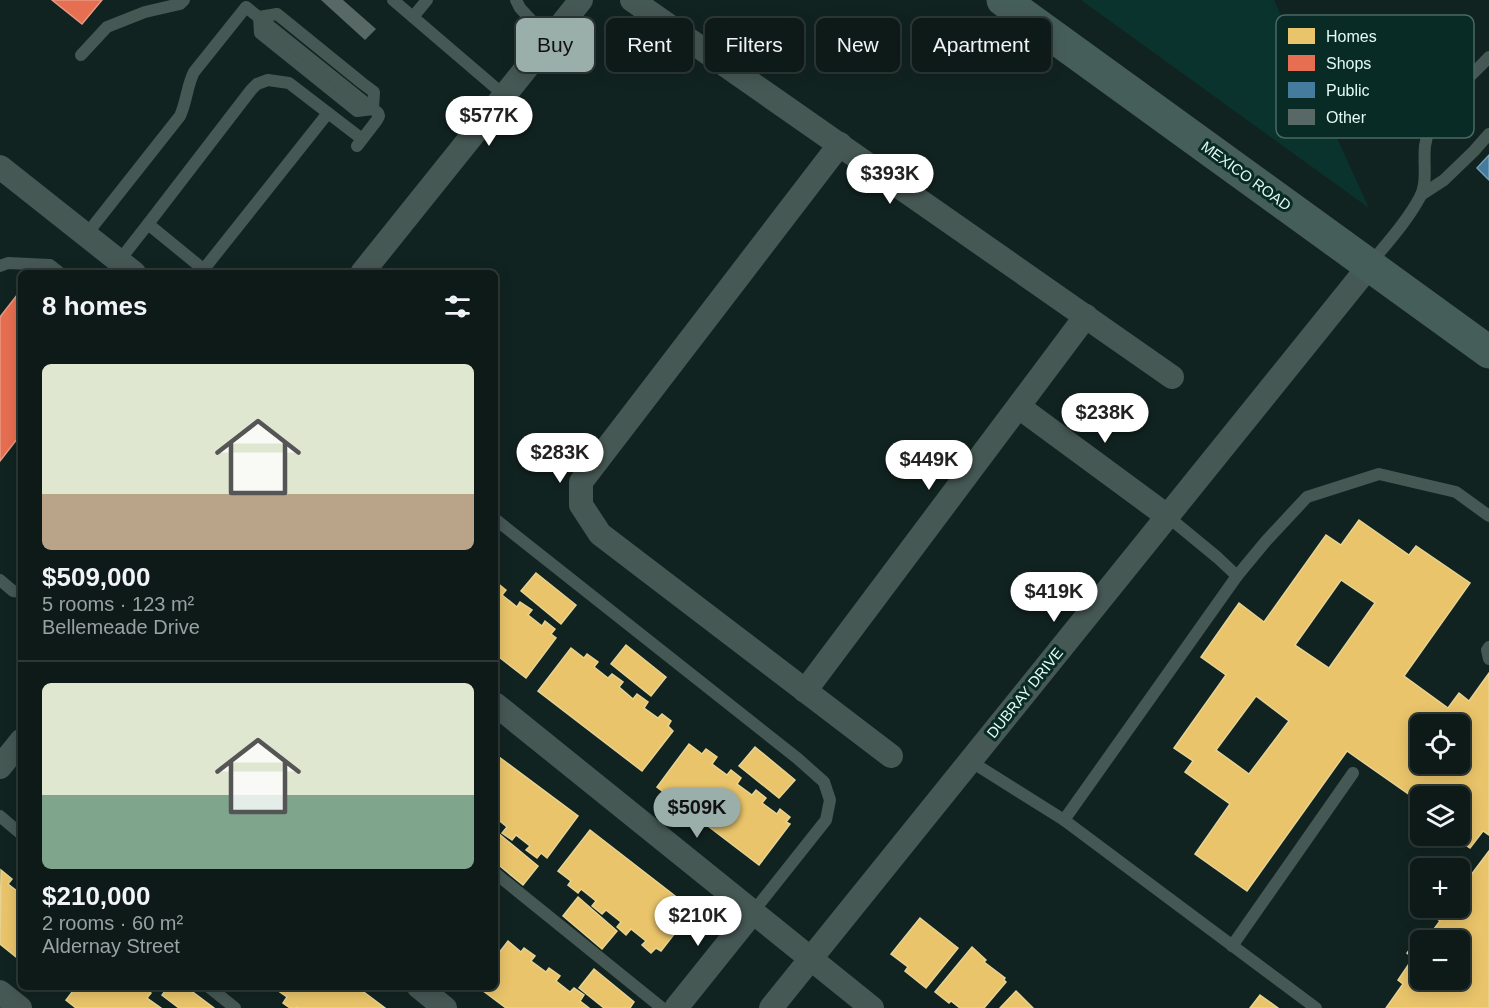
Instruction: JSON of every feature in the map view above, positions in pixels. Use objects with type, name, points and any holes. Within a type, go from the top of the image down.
[{"type":"main road","name":"MEXICO ROAD","points":[[1003,0],[1489,352]]},
{"type":"street","points":[[566,18],[581,0]]},
{"type":"street","points":[[632,0],[1172,377]]},
{"type":"street","points":[[363,270],[522,72]]},
{"type":"street","points":[[840,144],[581,482],[581,505],[600,534],[891,756]]},
{"type":"street","points":[[0,167],[127,267]]},
{"type":"street","name":"DUBRAY DRIVE","points":[[771,1008],[1370,265]]},
{"type":"street","points":[[806,691],[1086,316]]},
{"type":"street","points":[[1019,406],[1167,516]]},
{"type":"street","points":[[498,706],[872,1008]]},
{"type":"street","points":[[0,767],[18,745]]},
{"type":"street","points":[[675,1008],[753,912]]},
{"type":"street","points":[[423,990],[445,1008]]},
{"type":"street","points":[[0,992],[20,1008]]},
{"type":"lane","points":[[81,55],[107,27],[145,12],[180,4],[184,0]]},
{"type":"lane","points":[[393,0],[504,95]]},
{"type":"lane","points":[[413,17],[427,0]]},
{"type":"lane","points":[[516,0],[529,18]]},
{"type":"lane","points":[[86,235],[180,116],[186,105],[190,79],[246,8],[259,17],[277,14],[374,92],[373,109]]},
{"type":"lane","points":[[127,267],[148,224],[257,84],[268,80],[289,83],[328,112],[360,143],[379,116],[373,109],[357,111],[260,33],[259,17]]},
{"type":"lane","points":[[1474,73],[1489,57]]},
{"type":"lane","points":[[207,270],[328,112]]},
{"type":"lane","points":[[1370,265],[1421,195],[1444,180],[1489,134]]},
{"type":"lane","points":[[1421,195],[1427,138]]},
{"type":"lane","points":[[148,224],[205,270]]},
{"type":"lane","points":[[0,266],[8,263],[50,265],[56,270]]},
{"type":"lane","points":[[1064,820],[1237,576],[1307,497],[1379,474],[1456,492],[1489,516]]},
{"type":"lane","points":[[1167,516],[1237,576]]},
{"type":"lane","points":[[498,521],[797,758],[824,782],[830,800],[826,820],[753,912]]},
{"type":"lane","points":[[0,580],[13,591],[18,592]]},
{"type":"lane","points":[[1489,647],[1487,650],[1489,659]]},
{"type":"lane","points":[[970,761],[1064,820],[1316,1008]]},
{"type":"lane","points":[[1232,946],[1353,773]]},
{"type":"lane","points":[[0,816],[18,831]]},
{"type":"lane","points":[[498,875],[662,1008]]},
{"type":"lane","points":[[213,990],[235,1008]]},
{"type":"shaded area","points":[[1081,0],[1274,0],[1281,15],[1276,15],[1276,138],[1337,138],[1369,208]]},
{"type":"building: Homes","points":[[1359,520],[1409,555],[1416,546],[1470,583],[1404,676],[1448,708],[1459,693],[1469,701],[1489,673],[1489,835],[1483,831],[1470,848],[1467,846],[1470,846],[1470,786],[1410,786],[1410,795],[1347,751],[1247,891],[1195,854],[1230,804],[1185,772],[1193,761],[1174,748],[1226,675],[1201,657],[1239,603],[1264,622],[1326,535],[1341,545]],"holes":[[[1341,580],[1375,603],[1329,668],[1295,645]],[[1256,696],[1289,721],[1249,774],[1216,750]]]},
{"type":"building: Homes","points":[[536,573],[576,605],[561,624],[521,591]]},
{"type":"building: Homes","points":[[498,584],[506,590],[502,595],[517,607],[520,602],[532,610],[528,615],[542,626],[545,621],[555,629],[551,634],[556,638],[526,678],[498,656]]},
{"type":"building: Homes","points":[[626,645],[666,677],[651,696],[611,664]]},
{"type":"building: Homes","points":[[571,648],[584,658],[587,654],[598,662],[594,667],[608,678],[612,674],[623,682],[619,687],[633,699],[637,694],[648,702],[644,708],[658,718],[662,714],[671,721],[668,726],[673,731],[642,771],[538,691]]},
{"type":"building: Homes","points":[[689,744],[702,754],[706,749],[717,757],[712,764],[727,775],[731,770],[741,778],[737,784],[752,795],[756,790],[766,798],[762,803],[777,814],[780,809],[790,817],[786,822],[790,824],[759,865],[657,787]]},
{"type":"building: Homes","points":[[755,747],[795,780],[779,798],[739,766]]},
{"type":"building: Homes","points":[[498,756],[578,816],[547,858],[541,853],[537,858],[526,850],[530,846],[516,835],[512,840],[502,833],[507,827],[498,820]]},
{"type":"building: Homes","points":[[590,830],[693,910],[661,951],[656,948],[651,953],[642,945],[646,941],[631,929],[626,935],[617,927],[621,922],[606,910],[602,914],[592,906],[596,901],[581,889],[578,893],[568,885],[571,881],[558,871]]},
{"type":"building: Homes","points":[[498,833],[538,866],[523,885],[498,864]]},
{"type":"building: Homes","points":[[1489,851],[1489,1008],[1386,1008],[1403,984],[1398,980],[1410,962],[1410,990],[1470,990],[1470,930],[1433,930],[1440,921],[1436,918],[1470,918],[1470,874]]},
{"type":"building: Homes","points":[[1,870],[12,879],[8,884],[18,892],[18,959],[0,944]]},
{"type":"building: Homes","points":[[578,897],[617,931],[602,949],[563,916]]},
{"type":"building: Homes","points":[[920,918],[958,948],[926,988],[905,971],[908,967],[891,954]]},
{"type":"building: Homes","points":[[508,941],[521,952],[524,948],[535,956],[531,961],[546,972],[549,968],[560,976],[556,981],[570,992],[574,988],[584,995],[580,1001],[589,1008],[506,1008],[482,990],[498,990],[498,954]]},
{"type":"building: Homes","points":[[972,947],[986,960],[984,962],[1005,978],[1006,982],[984,1008],[960,1008],[935,992]]},
{"type":"building: Homes","points":[[594,969],[634,1002],[630,1008],[604,1008],[579,988]]},
{"type":"building: Homes","points":[[74,990],[148,990],[151,993],[147,998],[161,1008],[76,1008],[66,1000]]},
{"type":"building: Homes","points":[[166,990],[190,990],[214,1008],[179,1008],[162,995]]},
{"type":"building: Homes","points":[[277,990],[361,990],[385,1008],[290,1008],[283,1003],[287,997]]},
{"type":"building: Homes","points":[[1016,991],[1033,1008],[1000,1008]]},
{"type":"building: Homes","points":[[1260,995],[1278,1008],[1250,1008]]},
{"type":"building: Shops","points":[[52,0],[102,0],[82,24]]},
{"type":"building: Shops","points":[[18,294],[18,438],[0,461],[0,317]]},
{"type":"building: Public","points":[[1489,155],[1489,180],[1477,168]]},
{"type":"building: Other","points":[[321,0],[343,0],[376,29],[365,40]]}]
